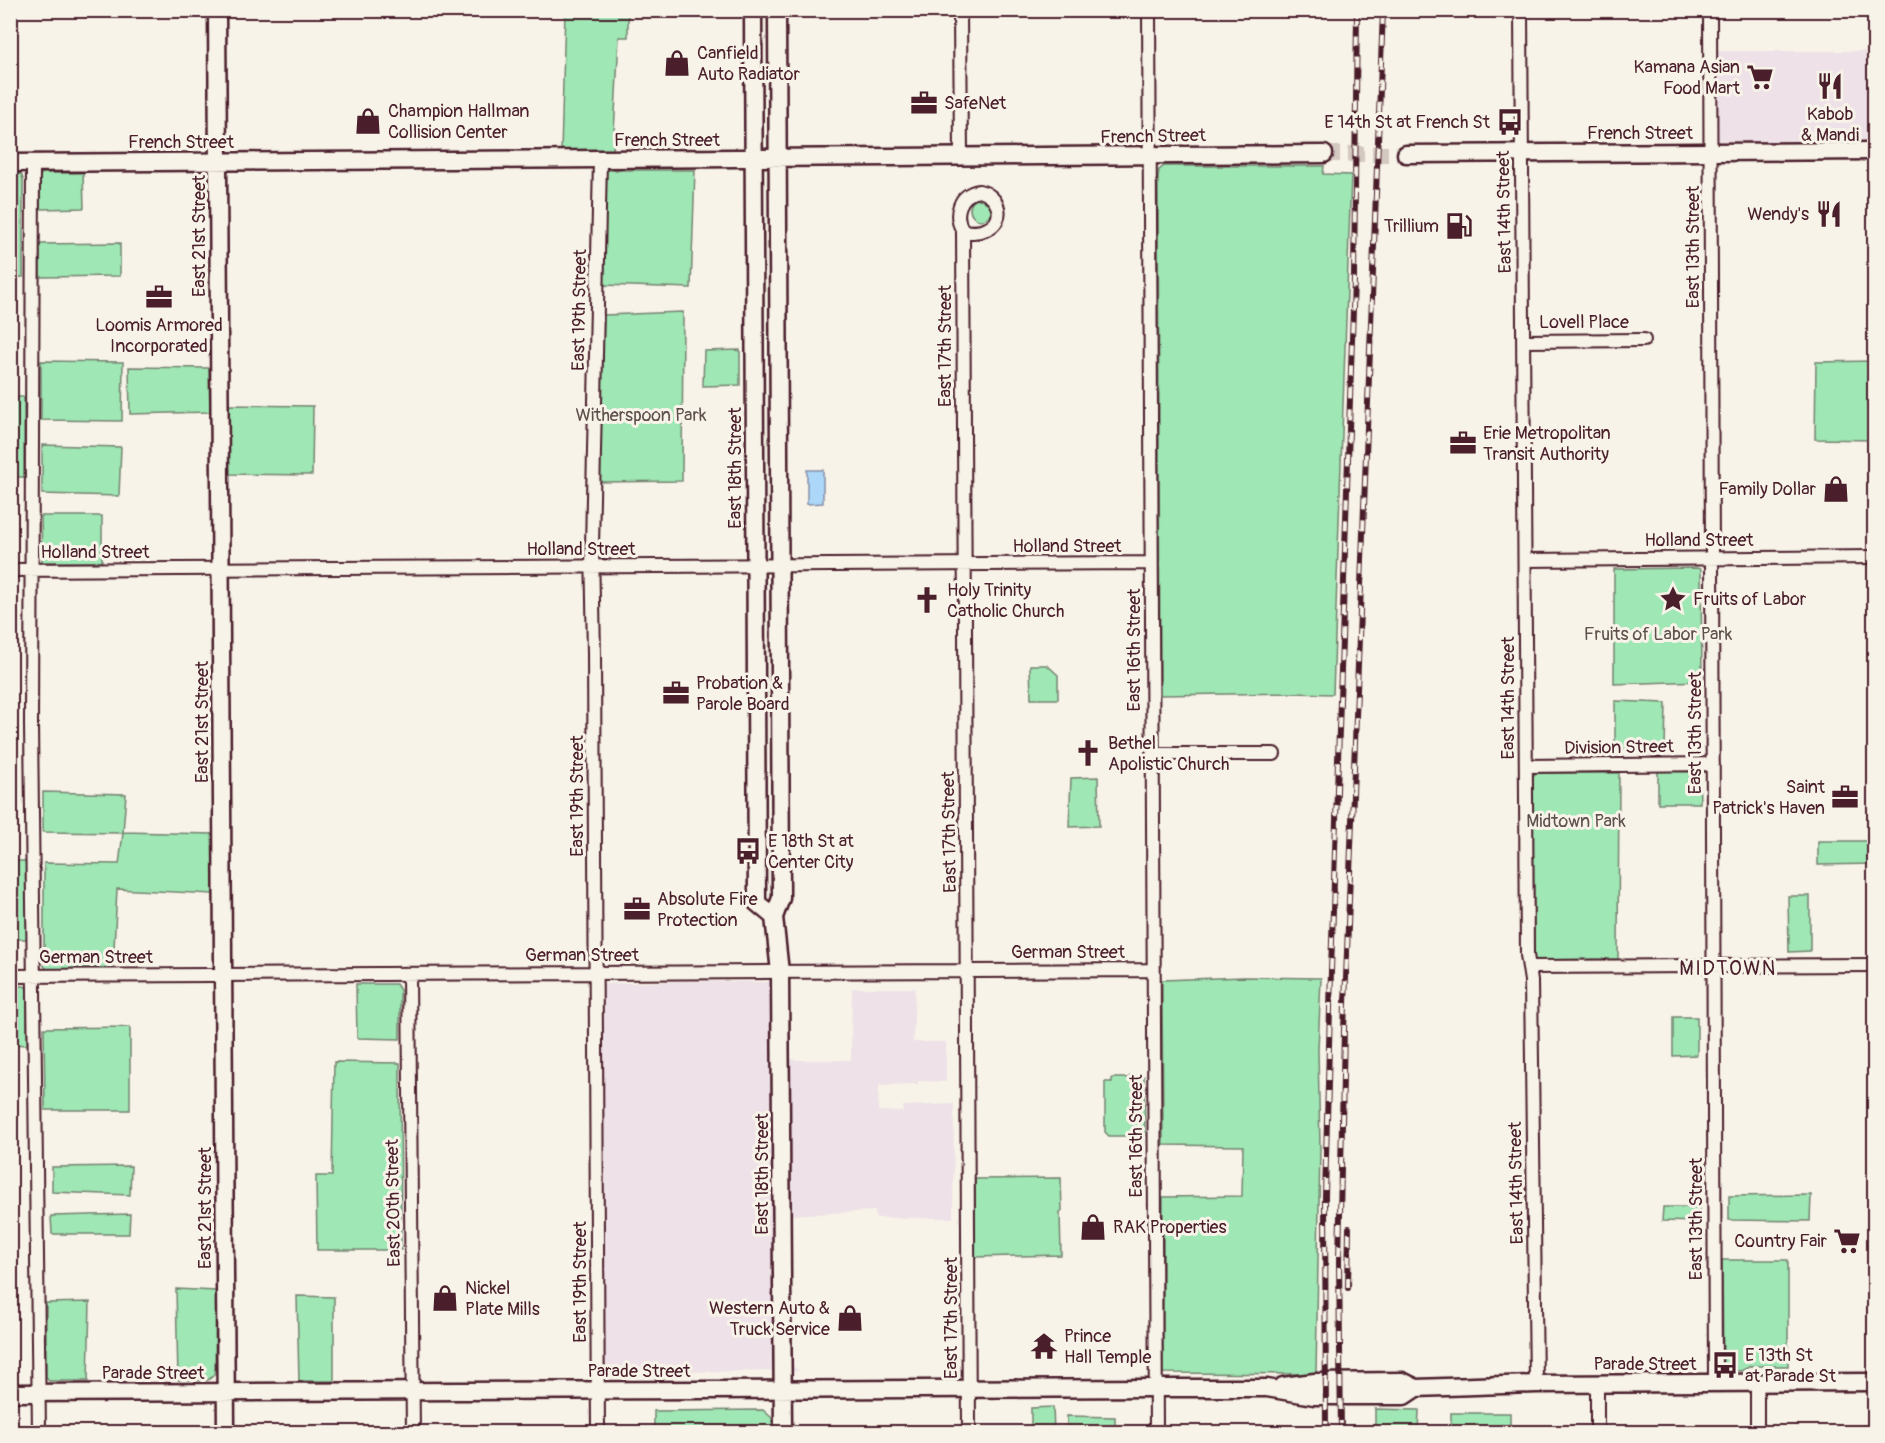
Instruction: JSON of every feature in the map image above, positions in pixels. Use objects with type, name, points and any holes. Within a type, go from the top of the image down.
[{"type":"main road","name":"East 21st Street","points":[[217,10],[226,1432]]},
{"type":"main road","name":"East 18th Street","points":[[753,10],[757,903],[774,916]]},
{"type":"main road","name":"East 18th Street","points":[[777,10],[781,898],[774,916],[780,972],[783,1432]]},
{"type":"main road","name":"French Street","points":[[1406,154],[1875,152]]},
{"type":"main road","name":"French Street","points":[[10,163],[1324,154]]},
{"type":"main road","name":"Parade Street","points":[[10,1394],[1155,1388],[1267,1389],[1314,1396],[1404,1396],[1416,1388],[1536,1384],[1875,1382]]},
{"type":"street","points":[[960,10],[961,158]]},
{"type":"street","name":"East 16th Street","points":[[1149,10],[1155,1432]]},
{"type":"street","name":"East 14th Street","points":[[1521,10],[1527,955],[1531,981],[1536,1384]]},
{"type":"street","name":"East 13th Street","points":[[1710,10],[1715,1383]]},
{"type":"street","name":"East 19th Street","points":[[598,1432],[592,567],[600,160]]},
{"type":"street","points":[[33,162],[33,976],[39,1432]]},
{"type":"street","name":"East 17th Street","points":[[963,231],[969,1432]]},
{"type":"street","name":"Lovell Place","points":[[1524,341],[1644,340]]},
{"type":"street","name":"Holland Street","points":[[1525,560],[1875,557]]},
{"type":"street","name":"Holland Street","points":[[10,570],[1151,564]]},
{"type":"street","points":[[1152,754],[1274,754]]},
{"type":"street","name":"Division Street","points":[[1526,766],[1713,764]]},
{"type":"street","points":[[1529,967],[1875,965]]},
{"type":"street","name":"German Street","points":[[10,976],[1153,970]]},
{"type":"street","name":"East 20th Street","points":[[409,974],[413,1432]]},
{"type":"street","points":[[1757,1383],[1757,1432]]},
{"type":"street","points":[[1597,1384],[1597,1432]]},
{"type":"shaded area","points":[[1717,51],[1874,51],[1874,142],[1719,141]]},
{"type":"shaded area","points":[[790,980],[790,1058],[795,1060],[851,1060],[852,988],[915,988],[913,1042],[946,1042],[946,1082],[918,1081],[918,1084],[879,1085],[878,1111],[903,1112],[903,1106],[954,1104],[953,1218],[875,1218],[875,1211],[789,1215],[790,1364],[799,1371],[604,1372],[602,984]]},
{"type":"green space","points":[[565,11],[628,11],[628,37],[619,37],[613,152],[561,152]]},
{"type":"green space","points":[[1164,166],[1324,166],[1323,174],[1351,175],[1333,694],[1160,695],[1158,178],[1159,170]]},
{"type":"green space","points":[[605,170],[695,170],[691,288],[602,285]]},
{"type":"green space","points":[[11,173],[21,174],[23,179],[23,277],[11,277]]},
{"type":"green space","points":[[44,173],[83,173],[84,208],[40,209],[40,177]]},
{"type":"green space","points":[[981,198],[989,201],[992,209],[989,217],[981,220],[973,217],[970,209],[973,201]]},
{"type":"green space","points":[[120,243],[120,276],[40,277],[40,244]]},
{"type":"green space","name":"Witherspoon Park","points":[[683,312],[682,481],[599,482],[604,315]]},
{"type":"green space","points":[[740,350],[740,385],[703,386],[704,351]]},
{"type":"green space","points":[[41,361],[123,362],[122,421],[41,420]]},
{"type":"green space","points":[[1874,361],[1874,440],[1815,439],[1816,362]]},
{"type":"green space","points":[[129,367],[209,368],[210,412],[130,414]]},
{"type":"green space","points":[[11,397],[24,397],[24,477],[11,477]]},
{"type":"green space","points":[[228,405],[313,406],[312,475],[227,474]]},
{"type":"green space","points":[[42,445],[121,447],[119,496],[42,494]]},
{"type":"green space","points":[[41,516],[102,516],[102,562],[42,562]]},
{"type":"green space","name":"Fruits of Labor Park","points":[[1614,569],[1701,569],[1702,681],[1614,684]]},
{"type":"green space","points":[[1030,665],[1047,665],[1058,675],[1058,699],[1031,699]]},
{"type":"green space","points":[[1615,701],[1666,703],[1665,749],[1615,749]]},
{"type":"green space","points":[[1658,771],[1699,772],[1700,803],[1658,803]]},
{"type":"green space","name":"Midtown Park","points":[[1536,773],[1619,773],[1618,959],[1535,960],[1534,958],[1533,776]]},
{"type":"green space","points":[[1098,777],[1099,826],[1069,827],[1071,778]]},
{"type":"green space","points":[[43,792],[126,794],[123,832],[213,834],[213,894],[117,889],[113,968],[47,969],[44,966],[44,863],[119,864],[123,833],[43,832]]},
{"type":"green space","points":[[1818,841],[1874,841],[1874,864],[1818,865]]},
{"type":"green space","points":[[11,861],[27,861],[27,939],[11,939]]},
{"type":"green space","points":[[1788,896],[1810,896],[1810,951],[1789,952]]},
{"type":"green space","points":[[1245,977],[1321,978],[1318,1050],[1320,1147],[1316,1374],[1163,1373],[1163,1197],[1242,1196],[1243,1146],[1163,1145],[1162,980]]},
{"type":"green space","points":[[356,984],[396,984],[400,990],[400,1039],[357,1038]]},
{"type":"green space","points":[[11,986],[27,988],[27,1045],[11,1044]]},
{"type":"green space","points":[[1673,1017],[1697,1017],[1697,1055],[1673,1056]]},
{"type":"green space","points":[[130,1027],[130,1110],[45,1110],[44,1028]]},
{"type":"green space","points":[[334,1062],[400,1063],[401,1250],[317,1250],[316,1176],[332,1176]]},
{"type":"green space","points":[[1130,1076],[1144,1076],[1145,1136],[1109,1136],[1105,1132],[1105,1082],[1112,1082],[1112,1078],[1129,1078]]},
{"type":"green space","points":[[131,1166],[130,1195],[52,1192],[52,1167]]},
{"type":"green space","points":[[1061,1178],[1061,1255],[975,1257],[975,1179]]},
{"type":"green space","points":[[1811,1195],[1810,1221],[1729,1220],[1729,1196]]},
{"type":"green space","points":[[1663,1207],[1699,1207],[1699,1222],[1662,1221]]},
{"type":"green space","points":[[130,1214],[129,1234],[52,1234],[51,1216]]},
{"type":"green space","points":[[1722,1260],[1788,1260],[1788,1366],[1751,1366],[1741,1371],[1728,1370],[1723,1365]]},
{"type":"green space","points":[[176,1289],[216,1291],[215,1371],[208,1380],[178,1380]]},
{"type":"green space","points":[[297,1296],[334,1297],[334,1381],[299,1381]]},
{"type":"green space","points":[[90,1302],[88,1381],[49,1381],[46,1378],[46,1303]]},
{"type":"green space","points":[[1053,1407],[1054,1432],[1031,1432],[1031,1408]]},
{"type":"green space","points":[[1375,1409],[1419,1410],[1418,1432],[1375,1432]]},
{"type":"green space","points":[[763,1410],[772,1418],[773,1432],[654,1432],[654,1411]]},
{"type":"green space","points":[[1451,1413],[1510,1413],[1510,1432],[1451,1432]]},
{"type":"green space","points":[[1067,1416],[1115,1417],[1115,1432],[1067,1432]]},
{"type":"water","points":[[807,470],[823,470],[823,503],[807,504]]},
{"type":"tunnel","points":[[1324,154],[1406,154]]},
{"type":"railway","points":[[1326,1432],[1325,1196],[1354,279],[1357,10]]},
{"type":"railway","points":[[1341,1432],[1339,1261],[1344,1030],[1383,10]]},
{"type":"railway","points":[[1348,1288],[1349,1228]]},
{"type":"place","name":"Canfield Auto Radiator","points":[[677,63]]},
{"type":"place","name":"Kamana Asian Food Mart","points":[[1760,77]]},
{"type":"place","name":"Kabob & Mandi","points":[[1830,86]]},
{"type":"place","name":"SafeNet","points":[[924,103]]},
{"type":"place","name":"Champion Hallman Collision Center","points":[[368,121]]},
{"type":"place","name":"E 14th St at French St","points":[[1510,122]]},
{"type":"place","name":"Wendy's","points":[[1829,214]]},
{"type":"place","name":"Trillium","points":[[1459,226]]},
{"type":"place","name":"Loomis Armored Incorporated","points":[[159,297]]},
{"type":"place","name":"Erie Metropolitan Transit Authority","points":[[1463,443]]},
{"type":"place","name":"Family Dollar","points":[[1836,489]]},
{"type":"place","name":"Fruits of Labor","points":[[1673,599]]},
{"type":"place","name":"Holy Trinity Catholic Church","points":[[927,600]]},
{"type":"place","name":"Probation & Parole Board","points":[[676,693]]},
{"type":"place","name":"Bethel Apolistic Church","points":[[1088,753]]},
{"type":"place","name":"Saint Patrick's Haven","points":[[1845,797]]},
{"type":"place","name":"E 18th St at Center City","points":[[748,851]]},
{"type":"place","name":"Absolute Fire Protection","points":[[637,909]]},
{"type":"place","name":"RAK Properties","points":[[1093,1227]]},
{"type":"place","name":"Country Fair","points":[[1847,1241]]},
{"type":"place","name":"Nickel Plate Mills","points":[[445,1298]]},
{"type":"place","name":"Western Auto & Truck Service","points":[[850,1318]]},
{"type":"place","name":"Prince Hall Temple","points":[[1044,1346]]},
{"type":"place","name":"E 13th St at Parade St","points":[[1725,1365]]},
{"type":"district","name":"MIDTOWN","points":[[1728,968]]}]
